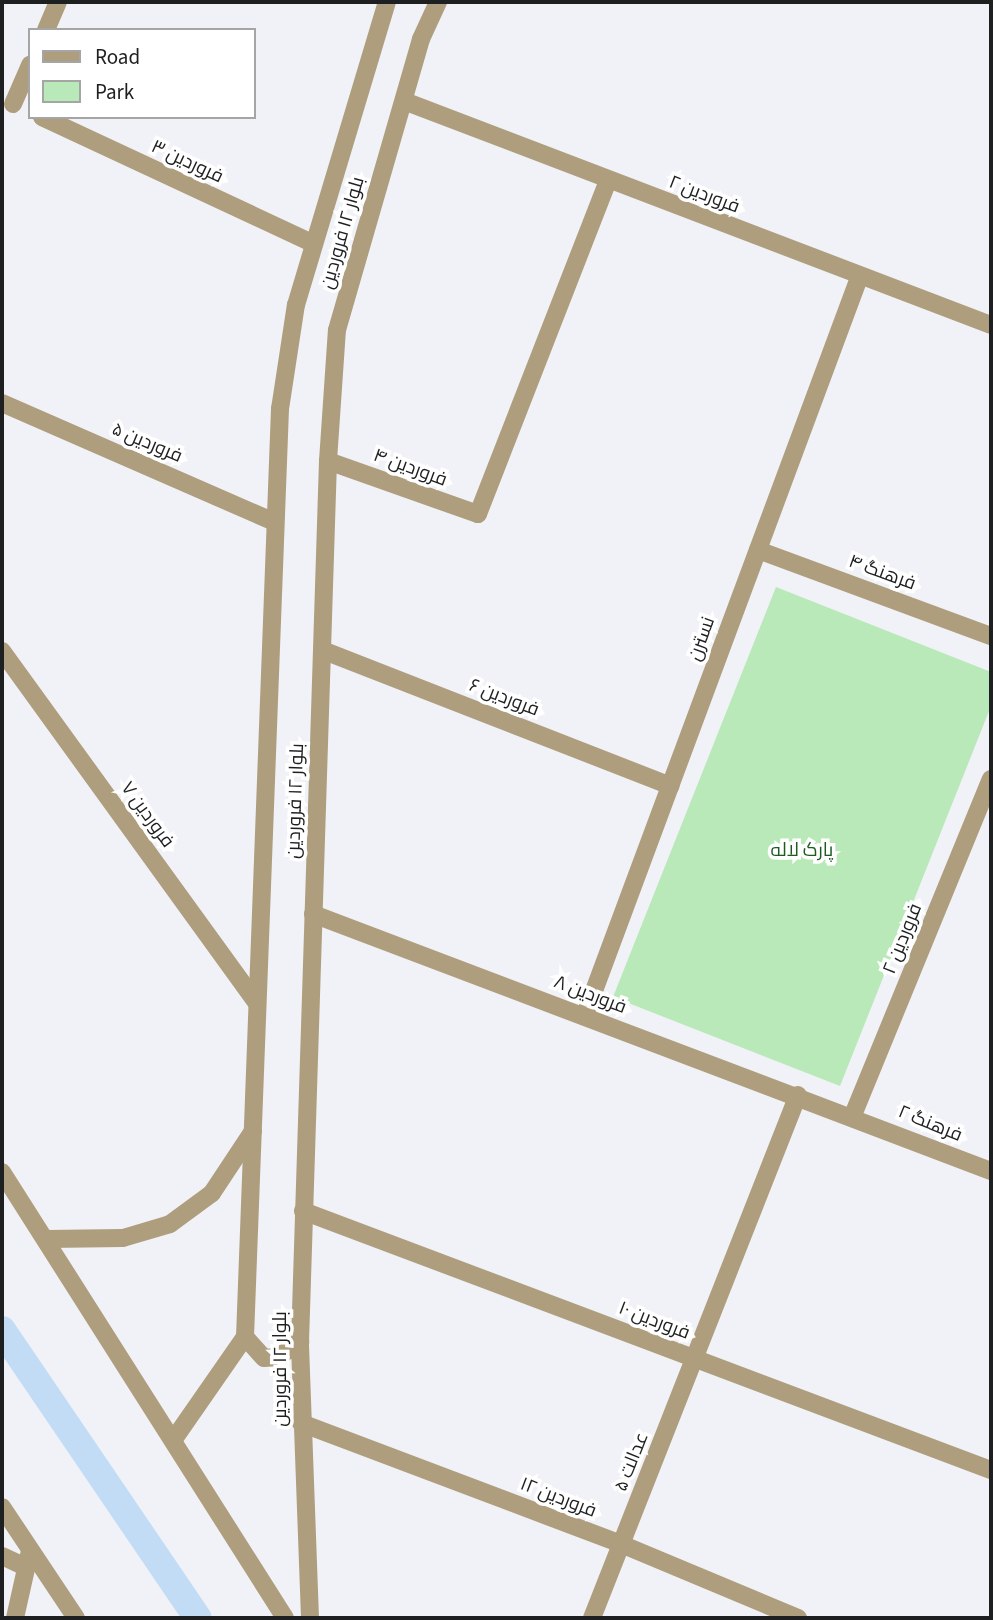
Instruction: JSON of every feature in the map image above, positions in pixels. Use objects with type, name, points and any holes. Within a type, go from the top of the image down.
[{"type":"street","points":[[47,28],[58,2]]},
{"type":"street","name":"بلوار ۱۲ فروردین","points":[[174,1439],[245,1337],[279,409],[296,305],[387,2]]},
{"type":"street","name":"بلوار ۱۲ فروردین","points":[[310,1618],[300,1342],[328,461],[337,330],[421,39],[438,2]]},
{"type":"street","points":[[28,68],[7,101],[28,110]]},
{"type":"street","name":"فروردین ۲","points":[[404,101],[859,278],[991,325]]},
{"type":"street","name":"فروردین ۳","points":[[46,119],[314,244]]},
{"type":"street","name":"فروردین ۴","points":[[328,461],[478,514],[608,180]]},
{"type":"street","name":"نسترن","points":[[585,1015],[859,278]]},
{"type":"street","name":"فروردین ۵","points":[[2,403],[275,522]]},
{"type":"street","name":"۴ فرهنگ","points":[[758,550],[991,636]]},
{"type":"street","name":"فروردین ۶","points":[[322,650],[670,786]]},
{"type":"street","name":"فروردین ۷","points":[[2,651],[257,1003]]},
{"type":"street","name":"فروردین ۲","points":[[853,1115],[991,779]]},
{"type":"street","name":"فروردین ۸","points":[[313,914],[853,1115]]},
{"type":"street","name":"عدالت ۵","points":[[592,1618],[798,1095]]},
{"type":"street","name":"فرهنگ ۲","points":[[853,1115],[991,1171]]},
{"type":"street","points":[[47,1239],[123,1238],[170,1224],[212,1193],[253,1131]]},
{"type":"street","points":[[2,1172],[174,1439],[285,1618]]},
{"type":"street","name":"فروردین ۱۰","points":[[303,1210],[991,1470]]},
{"type":"street","points":[[245,1337],[264,1358],[288,1353],[300,1342]]},
{"type":"street","name":"فروردین ۱۲","points":[[301,1423],[621,1544],[798,1618]]},
{"type":"street","points":[[2,1507],[28,1559],[76,1618]]},
{"type":"street","points":[[2,1556],[28,1559]]},
{"type":"street","points":[[15,1618],[28,1559]]},
{"type":"green space","name":"پارک لاله","points":[[776,587],[991,672],[991,706],[840,1086],[613,997]]},
{"type":"waterway","points":[[2,1330],[198,1618]]}]
